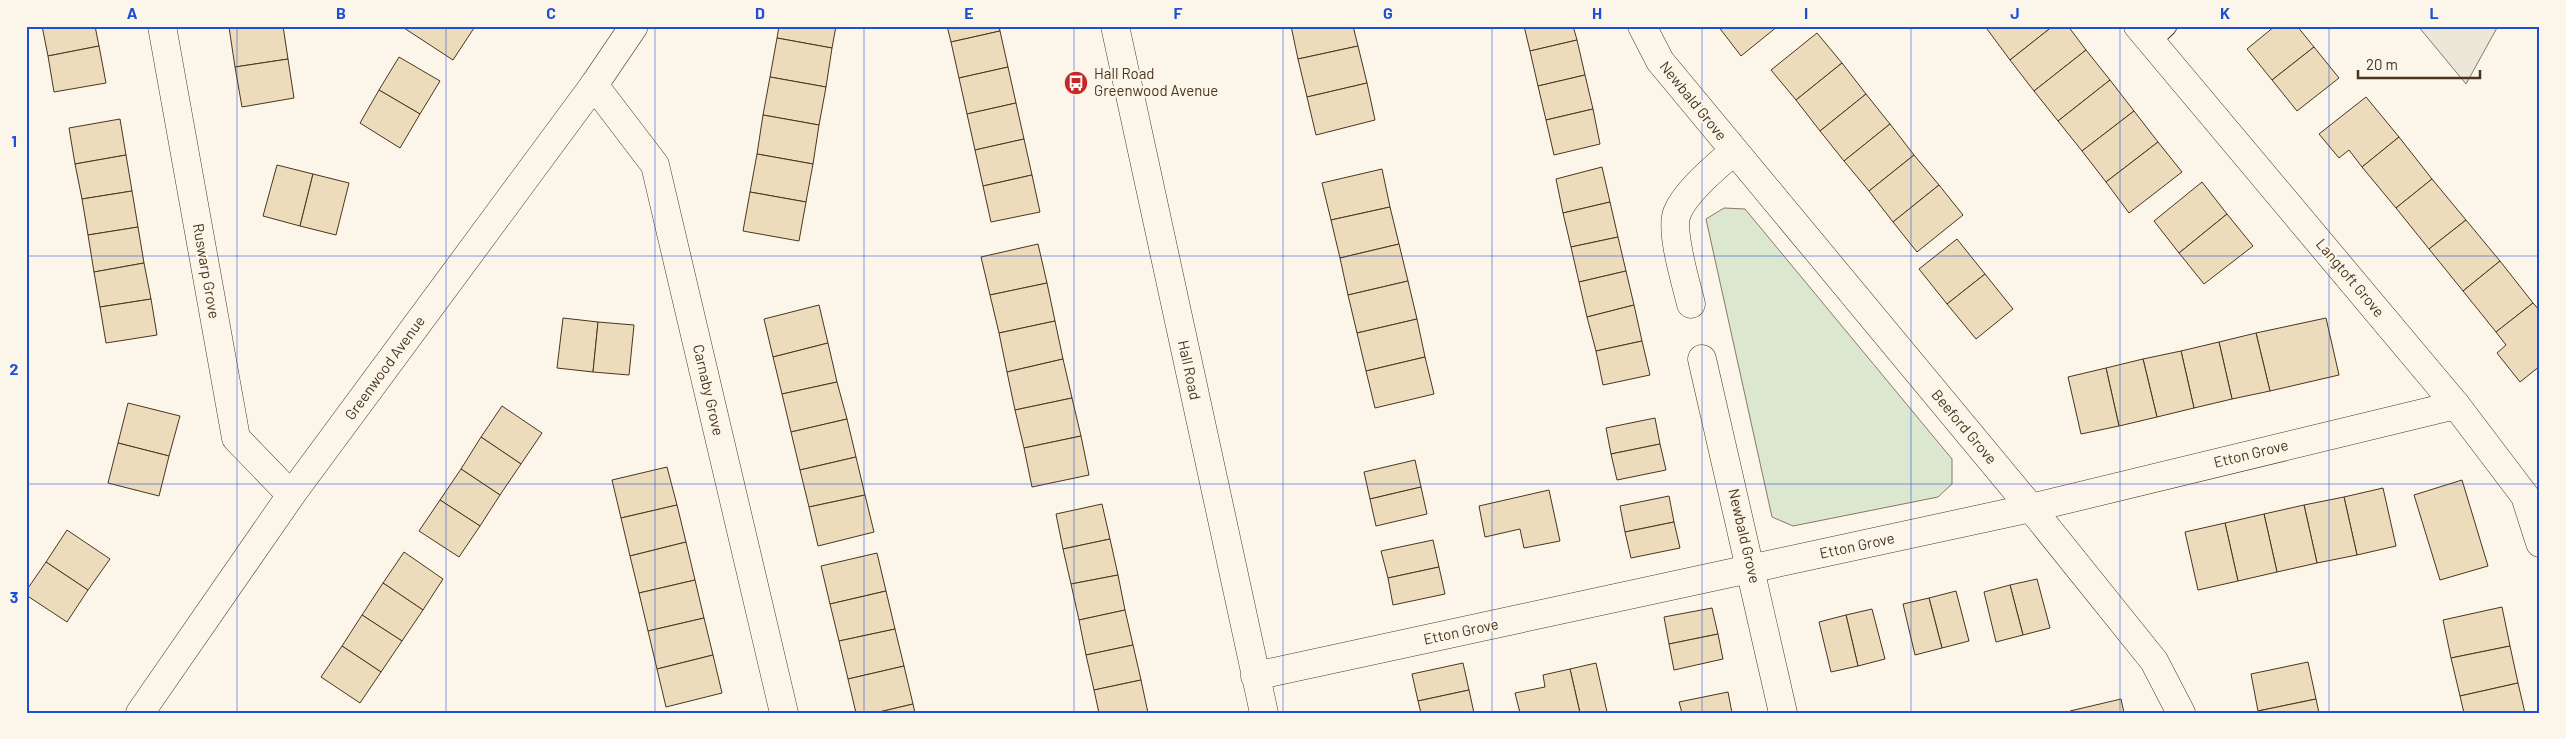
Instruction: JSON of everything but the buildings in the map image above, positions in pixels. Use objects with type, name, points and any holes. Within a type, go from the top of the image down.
[{"type":"street","name":"Ruswarp Grove","points":[[162,26],[236,438],[291,495]]},
{"type":"street","name":"Greenwood Avenue","points":[[140,713],[291,495],[594,84],[634,26]]},
{"type":"street","name":"Hall Road","points":[[1114,26],[1264,713]]},
{"type":"street","name":"Newbald Grove","points":[[1642,26],[1660,61],[1734,151],[1698,183],[1676,214],[1677,254],[1691,304]]},
{"type":"street","name":"Langtoft Grove","points":[[2152,31],[2456,405],[2525,496],[2540,543]]},
{"type":"street","name":"Carnaby Grove","points":[[594,84],[655,165],[784,713]]},
{"type":"street","name":"Beeford Grove","points":[[1734,151],[2031,508],[2154,661],[2181,713]]},
{"type":"street","name":"Newbald Grove","points":[[1702,360],[1784,713]]},
{"type":"street","name":"Etton Grove","points":[[1256,676],[2031,508],[2456,405]]},
{"type":"green space","points":[[1724,208],[1745,209],[1952,459],[1952,484],[1938,497],[1793,526],[1772,517],[1706,219]]},
{"type":"shaded area","points":[[2418,26],[2498,26],[2466,84]]},
{"type":"place","name":"Hall Road Greenwood Avenue","points":[[1076,83]]}]
